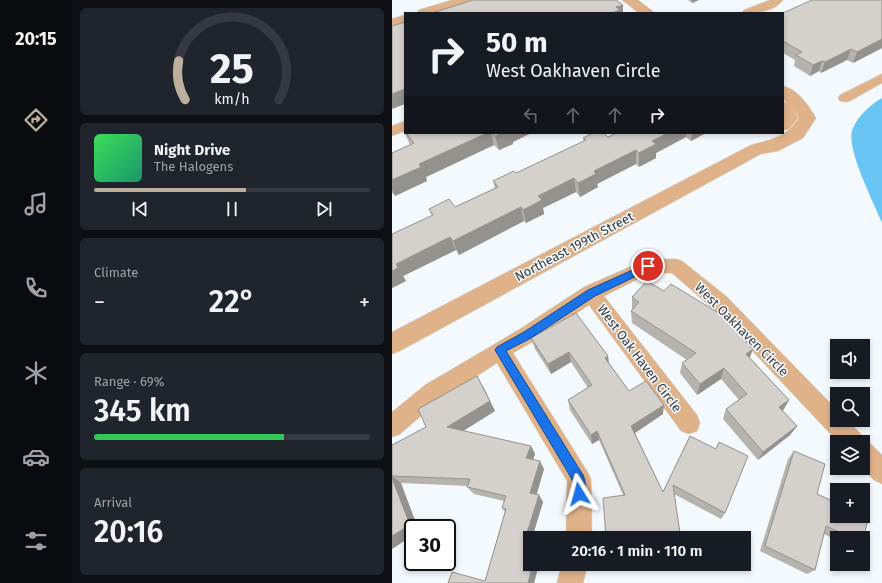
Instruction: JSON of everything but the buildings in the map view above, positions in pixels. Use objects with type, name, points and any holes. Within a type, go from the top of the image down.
[{"type":"street","points":[[426,12],[464,0]]},
{"type":"street","points":[[629,0],[647,12]]},
{"type":"street","points":[[750,12],[777,0]]},
{"type":"street","points":[[392,23],[404,19]]},
{"type":"street","points":[[845,98],[882,78]]},
{"type":"street","points":[[757,149],[772,146],[797,134],[808,118],[800,104],[784,92]]},
{"type":"street","points":[[784,109],[790,118],[784,124]]},
{"type":"street","points":[[392,131],[404,126]]},
{"type":"street","points":[[757,149],[765,138],[771,134]]},
{"type":"street","name":"Northeast 199th Street","points":[[392,344],[757,149]]},
{"type":"street","name":"West Oakhaven Circle","points":[[392,426],[433,392],[527,335],[592,293],[648,266],[676,266],[719,302],[847,435]]},
{"type":"street","name":"West Oak Haven Circle","points":[[592,293],[689,423]]},
{"type":"street","points":[[500,350],[579,479],[579,531]]},
{"type":"street","points":[[870,459],[882,472]]},
{"type":"street","points":[[570,583],[573,571]]},
{"type":"water","points":[[882,98],[882,223],[856,161],[851,136],[855,123],[869,107]]},
{"type":"route","points":[[579,494],[579,479],[500,350],[527,335],[592,293],[648,266]]}]
